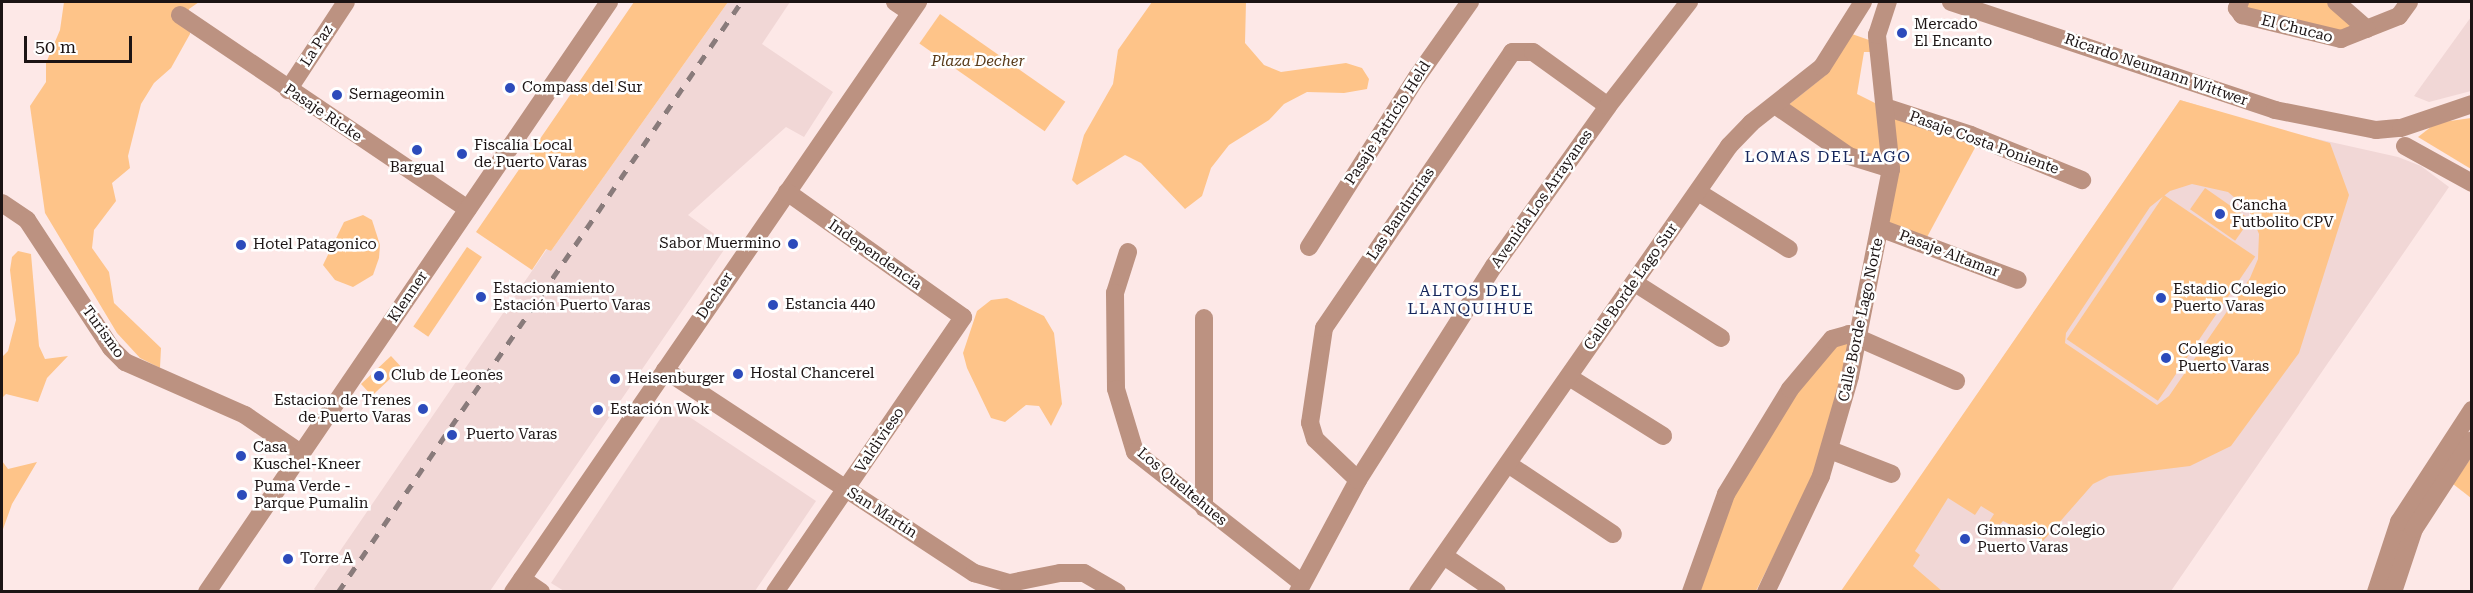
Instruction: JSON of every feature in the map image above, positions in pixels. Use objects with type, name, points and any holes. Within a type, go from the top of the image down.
[{"type":"street","name":"Klenner","points":[[207,591],[609,2]]},
{"type":"street","points":[[895,2],[914,7]]},
{"type":"street","name":"Pasaje Patricio Held","points":[[1309,247],[1417,77],[1470,2]]},
{"type":"street","name":"Calle Borde Lago Sur","points":[[1418,591],[1740,134],[1822,67],[1850,26],[1863,2]]},
{"type":"street","name":"Calle Borde Lago Norte","points":[[1766,591],[1806,511],[1830,450],[1857,339],[1880,228],[1891,169],[1877,35],[1888,2]]},
{"type":"street","name":"Ricardo Neumann Wittwer","points":[[1951,2],[2275,110],[2403,136],[2426,157],[2472,183]]},
{"type":"street","name":"El Chucao","points":[[2240,2],[2237,8],[2242,15],[2341,39],[2399,16],[2409,2]]},
{"type":"street","name":"El Chucao","points":[[2336,2],[2367,29]]},
{"type":"street","name":"La Paz","points":[[288,90],[340,3]]},
{"type":"street","name":"Avenida Los Arrayanes","points":[[1300,587],[1358,480],[1494,266],[1682,4]]},
{"type":"street","name":"Decher","points":[[518,585],[914,7]]},
{"type":"street","name":"Pasaje Ricke","points":[[180,15],[288,90],[468,209]]},
{"type":"street","points":[[1850,26],[1877,35]]},
{"type":"street","name":"Las Bandurrias","points":[[1358,480],[1316,439],[1310,423],[1324,328],[1512,52],[1533,52],[1608,106]]},
{"type":"street","points":[[1776,105],[1849,156],[1891,169]]},
{"type":"street","points":[[2403,136],[2431,118],[2471,106]]},
{"type":"street","name":"Pasaje Costa Poniente","points":[[1885,107],[1971,135],[2082,180]]},
{"type":"street","name":"Independencia","points":[[787,192],[963,317]]},
{"type":"street","points":[[1698,192],[1789,249]]},
{"type":"street","name":"Turismo","points":[[2,203],[27,220],[111,348],[125,362],[245,415],[302,454]]},
{"type":"street","name":"Pasaje Altamar","points":[[1880,228],[2018,280]]},
{"type":"street","name":"Los Queltehues","points":[[1128,252],[1115,292],[1116,389],[1136,452],[1300,587]]},
{"type":"street","points":[[1635,282],[1721,338]]},
{"type":"street","name":"Valdivieso","points":[[775,591],[963,317]]},
{"type":"street","points":[[1204,318],[1204,508]]},
{"type":"street","points":[[1690,591],[1726,494],[1790,389],[1832,339],[1849,334],[1956,381]]},
{"type":"street","name":"San Martín","points":[[665,370],[974,573],[996,581],[1084,573],[1117,591]]},
{"type":"street","points":[[1569,376],[1663,436]]},
{"type":"street","points":[[2393,591],[2414,529],[2472,410]]},
{"type":"street","points":[[2376,591],[2399,522],[2444,466],[2472,440]]},
{"type":"street","points":[[1830,450],[1892,474]]},
{"type":"street","points":[[1508,464],[1613,534]]},
{"type":"street","points":[[1444,556],[1497,591]]},
{"type":"street","points":[[518,585],[541,591]]},
{"type":"shaded area","points":[[728,2],[790,2],[762,44],[833,92],[804,137],[786,127],[688,215],[728,244],[490,591],[317,592],[314,589],[547,249],[551,251]]},
{"type":"shaded area","points":[[2471,17],[2471,91],[2429,102],[2414,96]]},
{"type":"shaded area","name":"Colegio Puerto Varas","points":[[2180,100],[2286,132],[2398,157],[2421,166],[2449,187],[2171,591],[1841,592]]},
{"type":"shaded area","points":[[670,404],[816,501],[755,591],[564,591],[551,583]]},
{"type":"green space","points":[[64,2],[199,2],[189,9],[190,34],[171,68],[154,83],[141,104],[128,156],[130,168],[112,183],[116,201],[94,230],[92,248],[109,272],[114,303],[161,348],[160,368],[140,358],[117,333],[45,213],[30,106],[46,82],[46,63],[60,30]]},
{"type":"green space","points":[[634,2],[728,2],[551,251],[546,249],[532,270],[476,232]]},
{"type":"green space","points":[[1152,2],[1246,2],[1245,43],[1264,65],[1281,72],[1346,63],[1362,68],[1369,79],[1367,89],[1344,93],[1307,92],[1284,104],[1269,120],[1229,145],[1211,168],[1202,196],[1185,209],[1141,163],[1125,155],[1077,185],[1072,180],[1084,135],[1113,84],[1118,50]]},
{"type":"green space","points":[[2245,2],[2329,2],[2358,26],[2340,34],[2247,11]]},
{"type":"green space","name":"Plaza Decher","points":[[940,14],[1065,102],[1045,131],[919,43]]},
{"type":"green space","points":[[1852,34],[1869,40],[1871,52],[1864,52],[1857,94],[1877,104],[1885,161],[1852,149],[1787,106],[1827,74]]},
{"type":"green space","points":[[2180,100],[2330,143],[2349,195],[2299,353],[2231,446],[2190,466],[2109,476],[2093,484],[2043,541],[2003,521],[1995,530],[1987,525],[1994,514],[1981,506],[1975,515],[1948,498],[1915,551],[1920,555],[1913,566],[1942,591],[1841,591]],"holes":[[[2192,184],[2228,192],[2249,210],[2259,234],[2258,259],[2250,278],[2169,396],[2157,405],[2065,343],[2066,333],[2150,207],[2170,191]]]},
{"type":"green space","points":[[1891,113],[1977,144],[1926,239],[1886,225]]},
{"type":"green space","points":[[2471,118],[2471,169],[2418,137],[2436,123]]},
{"type":"green space","name":"Cancha Futbolito CPV","points":[[2205,188],[2250,220],[2235,241],[2190,209]]},
{"type":"green space","name":"Estadio Colegio Puerto Varas","points":[[2164,195],[2255,257],[2158,401],[2067,339]]},
{"type":"green space","points":[[363,215],[372,220],[380,245],[379,258],[373,275],[353,287],[335,280],[323,265],[344,222]]},
{"type":"green space","points":[[467,247],[482,257],[428,337],[413,327]]},
{"type":"green space","points":[[18,251],[31,254],[39,346],[45,359],[68,356],[47,378],[38,402],[6,394],[2,398],[2,357],[8,351],[16,320],[10,270],[12,257]]},
{"type":"green space","points":[[1007,298],[1044,316],[1054,333],[1062,404],[1051,426],[1039,406],[1026,405],[1005,422],[991,418],[967,368],[963,353],[977,311],[991,300]]},
{"type":"green space","points":[[1854,331],[1824,456],[1756,591],[1695,592],[1730,496],[1794,392],[1835,343]]},
{"type":"green space","points":[[391,356],[402,368],[372,396],[361,384]]},
{"type":"green space","points":[[2471,458],[2471,498],[2453,484]]},
{"type":"green space","points":[[2,461],[8,469],[37,462],[12,504],[2,532]]},
{"type":"railway","points":[[338,592],[741,2]]},
{"type":"place","name":"Mercado El Encanto","points":[[1902,33]]},
{"type":"place","name":"Compass del Sur","points":[[510,88]]},
{"type":"place","name":"Sernageomin","points":[[337,95]]},
{"type":"place","name":"Bargual","points":[[417,150]]},
{"type":"place","name":"Fiscalía Local de Puerto Varas","points":[[462,154]]},
{"type":"place","name":"Cancha Futbolito CPV","points":[[2220,214]]},
{"type":"place","name":"Sabor Muermino","points":[[793,244]]},
{"type":"place","name":"Hotel Patagonico","points":[[241,245]]},
{"type":"place","name":"Estacionamiento Estación Puerto Varas","points":[[481,297]]},
{"type":"place","name":"Estadio Colegio Puerto Varas","points":[[2161,298]]},
{"type":"place","name":"Estancia 440","points":[[773,305]]},
{"type":"place","name":"Colegio Puerto Varas","points":[[2166,358]]},
{"type":"place","name":"Hostal Chancerel","points":[[738,374]]},
{"type":"place","name":"Club de Leones","points":[[379,376]]},
{"type":"place","name":"Heisenburger","points":[[615,379]]},
{"type":"place","name":"Estacion de Trenes de Puerto Varas","points":[[423,409]]},
{"type":"place","name":"Estación Wok","points":[[598,410]]},
{"type":"place","name":"Puerto Varas","points":[[452,435]]},
{"type":"place","name":"Casa Kuschel-Kneer","points":[[241,456]]},
{"type":"place","name":"Puma Verde - Parque Pumalin","points":[[242,495]]},
{"type":"place","name":"Gimnasio Colegio Puerto Varas","points":[[1965,539]]},
{"type":"place","name":"Torre A","points":[[288,559]]},
{"type":"district","name":"LOMAS DEL LAGO","points":[[1828,157]]},
{"type":"district","name":"ALTOS DEL LLANQUIHUE","points":[[1471,300]]}]
